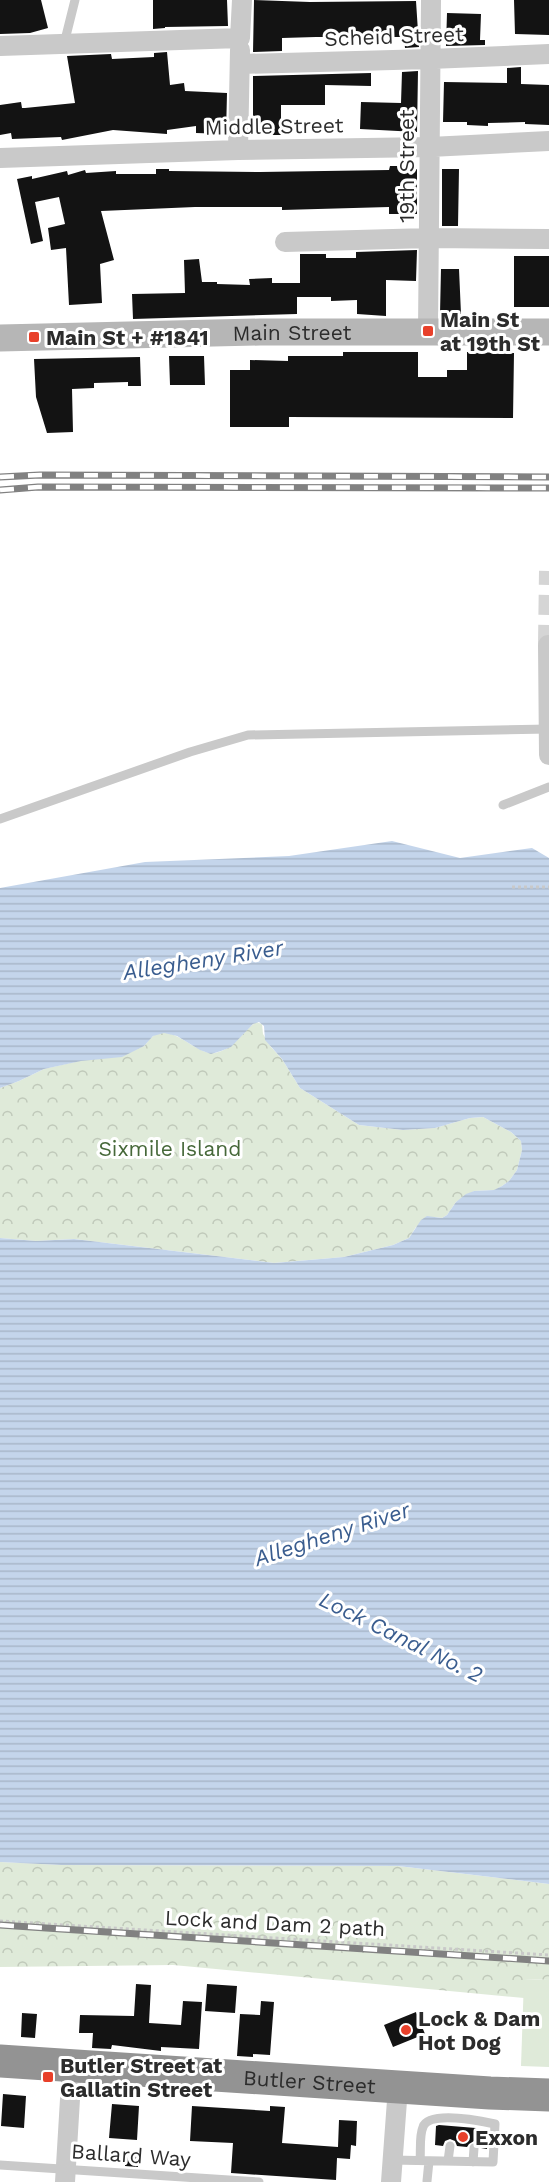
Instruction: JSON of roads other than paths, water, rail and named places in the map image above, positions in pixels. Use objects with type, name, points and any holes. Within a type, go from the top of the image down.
[{"type":"highway","name":"Butler Street","points":[[0,2061],[398,2087],[484,2112],[545,2095]]},
{"type":"main road","name":"Main Street","points":[[0,338],[260,332],[549,332]]},
{"type":"street","points":[[238,150],[242,0]]},
{"type":"street","name":"19th Street","points":[[428,331],[431,0]]},
{"type":"street","points":[[0,46],[240,38]]},
{"type":"street","name":"Scheid Street","points":[[240,64],[549,54]]},
{"type":"street","name":"Middle Street","points":[[0,159],[238,150],[430,147],[549,141]]},
{"type":"street","points":[[285,242],[429,238],[549,239]]},
{"type":"street","points":[[548,645],[549,755]]},
{"type":"street","points":[[66,2175],[72,2066]]},
{"type":"street","points":[[391,2182],[398,2087]]},
{"type":"lane","points":[[64,44],[75,0]]},
{"type":"lane","points":[[0,819],[248,735],[549,729]]},
{"type":"lane","points":[[503,805],[549,787]]},
{"type":"lane","points":[[392,2160],[424,2161],[448,2161],[472,2162],[493,2162],[495,2124],[484,2112],[453,2122],[438,2117],[428,2120],[423,2127],[424,2161],[427,2181]]},
{"type":"lane","points":[[448,2161],[450,2146]]},
{"type":"lane","points":[[472,2162],[474,2148]]},
{"type":"lane","name":"Ballard Way","points":[[0,2165],[66,2175],[259,2182]]},
{"type":"water","points":[[392,841],[460,858],[532,848],[549,858],[549,1884],[398,1866],[61,1865],[0,1862],[0,1238],[36,1241],[74,1239],[274,1263],[344,1257],[393,1245],[409,1238],[421,1220],[427,1216],[442,1218],[466,1194],[474,1191],[494,1190],[502,1186],[517,1170],[522,1150],[521,1141],[511,1132],[483,1117],[470,1118],[435,1128],[403,1130],[359,1125],[300,1088],[282,1059],[265,1040],[264,1026],[259,1022],[253,1024],[231,1047],[211,1054],[177,1036],[164,1033],[153,1036],[144,1046],[122,1057],[81,1061],[44,1069],[0,1088],[0,888],[145,862],[289,856]]},
{"type":"tunnel","points":[[548,645],[549,571]]},
{"type":"railway","points":[[0,477],[40,475],[549,477]]},
{"type":"railway","points":[[0,490],[38,487],[549,488]]},
{"type":"railway","points":[[0,1925],[549,1961]]},
{"type":"place","name":"Main St at 19th St","points":[[428,331]]},
{"type":"place","name":"Main St + #1841","points":[[34,337]]},
{"type":"place","name":"Lock & Dam Hot Dog","points":[[406,2030]]},
{"type":"place","name":"Butler Street at Gallatin Street","points":[[48,2077]]},
{"type":"place","name":"Exxon","points":[[463,2137]]},
{"type":"water label","name":"Allegheny River","points":[[203,960]]},
{"type":"water label","name":"Allegheny River","points":[[332,1534]]},
{"type":"water label","name":"Lock Canal No. 2","points":[[401,1637]]},
{"type":"park label","name":"Sixmile Island","points":[[170,1148]]}]
